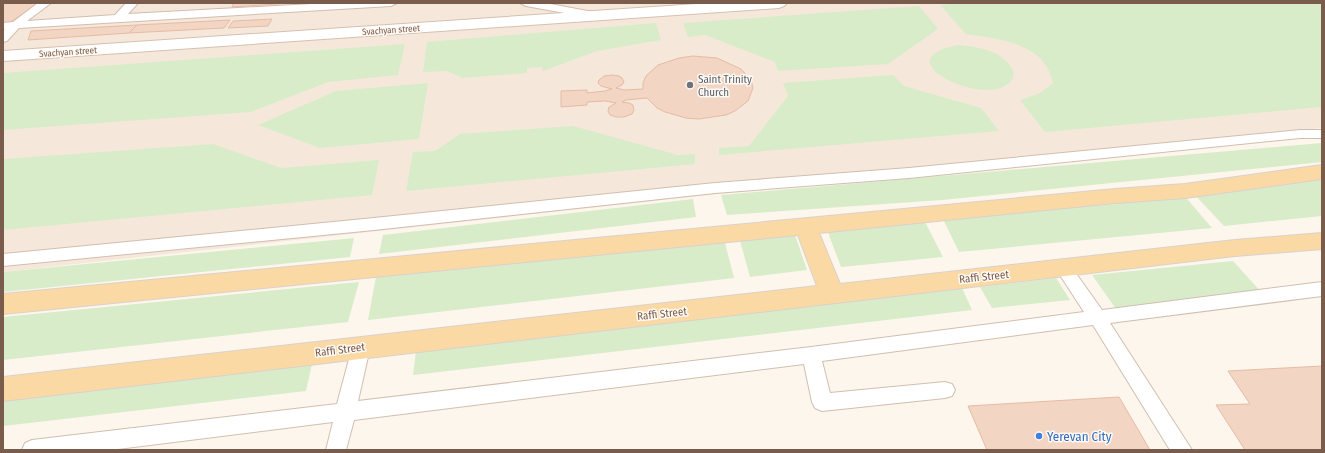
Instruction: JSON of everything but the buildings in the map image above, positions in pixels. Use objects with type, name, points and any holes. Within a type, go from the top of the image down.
[{"type":"main road","points":[[3,304],[1115,196],[1185,191],[1322,172]]},
{"type":"main road","points":[[806,227],[832,294]]},
{"type":"main road","name":"Raffi Street","points":[[3,389],[832,294],[1064,269],[1235,248],[1322,240]]},
{"type":"street","name":"Svachyan street","points":[[3,56],[598,16],[682,6],[779,3]]},
{"type":"lane","points":[[3,38],[9,26],[45,3]]},
{"type":"lane","points":[[118,18],[132,3]]},
{"type":"lane","points":[[9,26],[118,18],[391,3]]},
{"type":"lane","points":[[526,3],[598,16]]},
{"type":"lane","points":[[3,260],[374,224],[715,188],[909,173],[1300,134],[1322,134]]},
{"type":"lane","points":[[1064,269],[1097,317],[1182,450]]},
{"type":"lane","points":[[32,450],[324,414],[346,413],[811,355],[1322,289]]},
{"type":"lane","points":[[336,450],[361,348]]},
{"type":"lane","points":[[811,355],[822,402],[945,390]]},
{"type":"shaded area","points":[[3,3],[1322,3],[1322,128],[3,272]]},
{"type":"green space","points":[[960,3],[1322,3],[1322,107],[1045,132],[1020,100],[1040,93],[1053,83],[1048,70],[1041,59],[1031,51],[1019,45],[992,38],[966,34],[940,5]]},
{"type":"green space","points":[[919,6],[938,29],[888,64],[778,71],[775,62],[705,35],[688,37],[683,23]]},
{"type":"green space","points":[[656,23],[661,40],[597,51],[543,71],[542,67],[527,68],[527,73],[462,78],[447,71],[423,72],[427,42]]},
{"type":"green space","points":[[405,44],[398,75],[328,82],[251,112],[3,130],[3,73]]},
{"type":"green space","points":[[959,45],[981,48],[996,54],[1008,63],[1013,70],[1012,80],[1005,86],[985,90],[963,86],[943,77],[931,66],[930,61],[932,57],[941,50]]},
{"type":"green space","points":[[893,75],[904,86],[981,108],[999,131],[719,155],[719,148],[749,146],[788,96],[783,83]]},
{"type":"green space","points":[[428,83],[419,139],[320,148],[258,125],[336,91]]},
{"type":"green space","points":[[573,126],[678,155],[695,154],[695,164],[406,191],[413,152],[435,151],[460,134]]},
{"type":"green space","points":[[1322,143],[1322,162],[942,200],[727,215],[721,195]]},
{"type":"green space","points":[[213,144],[281,168],[379,160],[372,195],[3,230],[3,159]]},
{"type":"green space","points":[[1322,179],[1322,216],[1224,226],[1192,192]]},
{"type":"green space","points":[[1182,193],[1212,228],[959,252],[942,217]]},
{"type":"green space","points":[[693,199],[696,217],[379,254],[383,235]]},
{"type":"green space","points":[[923,218],[943,257],[841,267],[826,227]]},
{"type":"green space","points":[[794,232],[807,270],[750,277],[739,237]]},
{"type":"green space","points":[[354,238],[350,257],[3,292],[3,272]]},
{"type":"green space","points":[[724,239],[734,278],[368,320],[376,277]]},
{"type":"green space","points":[[1233,261],[1262,293],[1116,309],[1092,275]]},
{"type":"green space","points":[[1056,278],[1070,300],[992,308],[980,287]]},
{"type":"green space","points":[[359,282],[348,322],[3,360],[3,317]]},
{"type":"green space","points":[[962,288],[972,310],[413,375],[416,351]]},
{"type":"green space","points":[[312,364],[306,391],[3,426],[3,399]]},
{"type":"place","name":"Saint Trinity Church","points":[[690,85]]},
{"type":"place","name":"Yerevan City","points":[[1039,436]]}]
